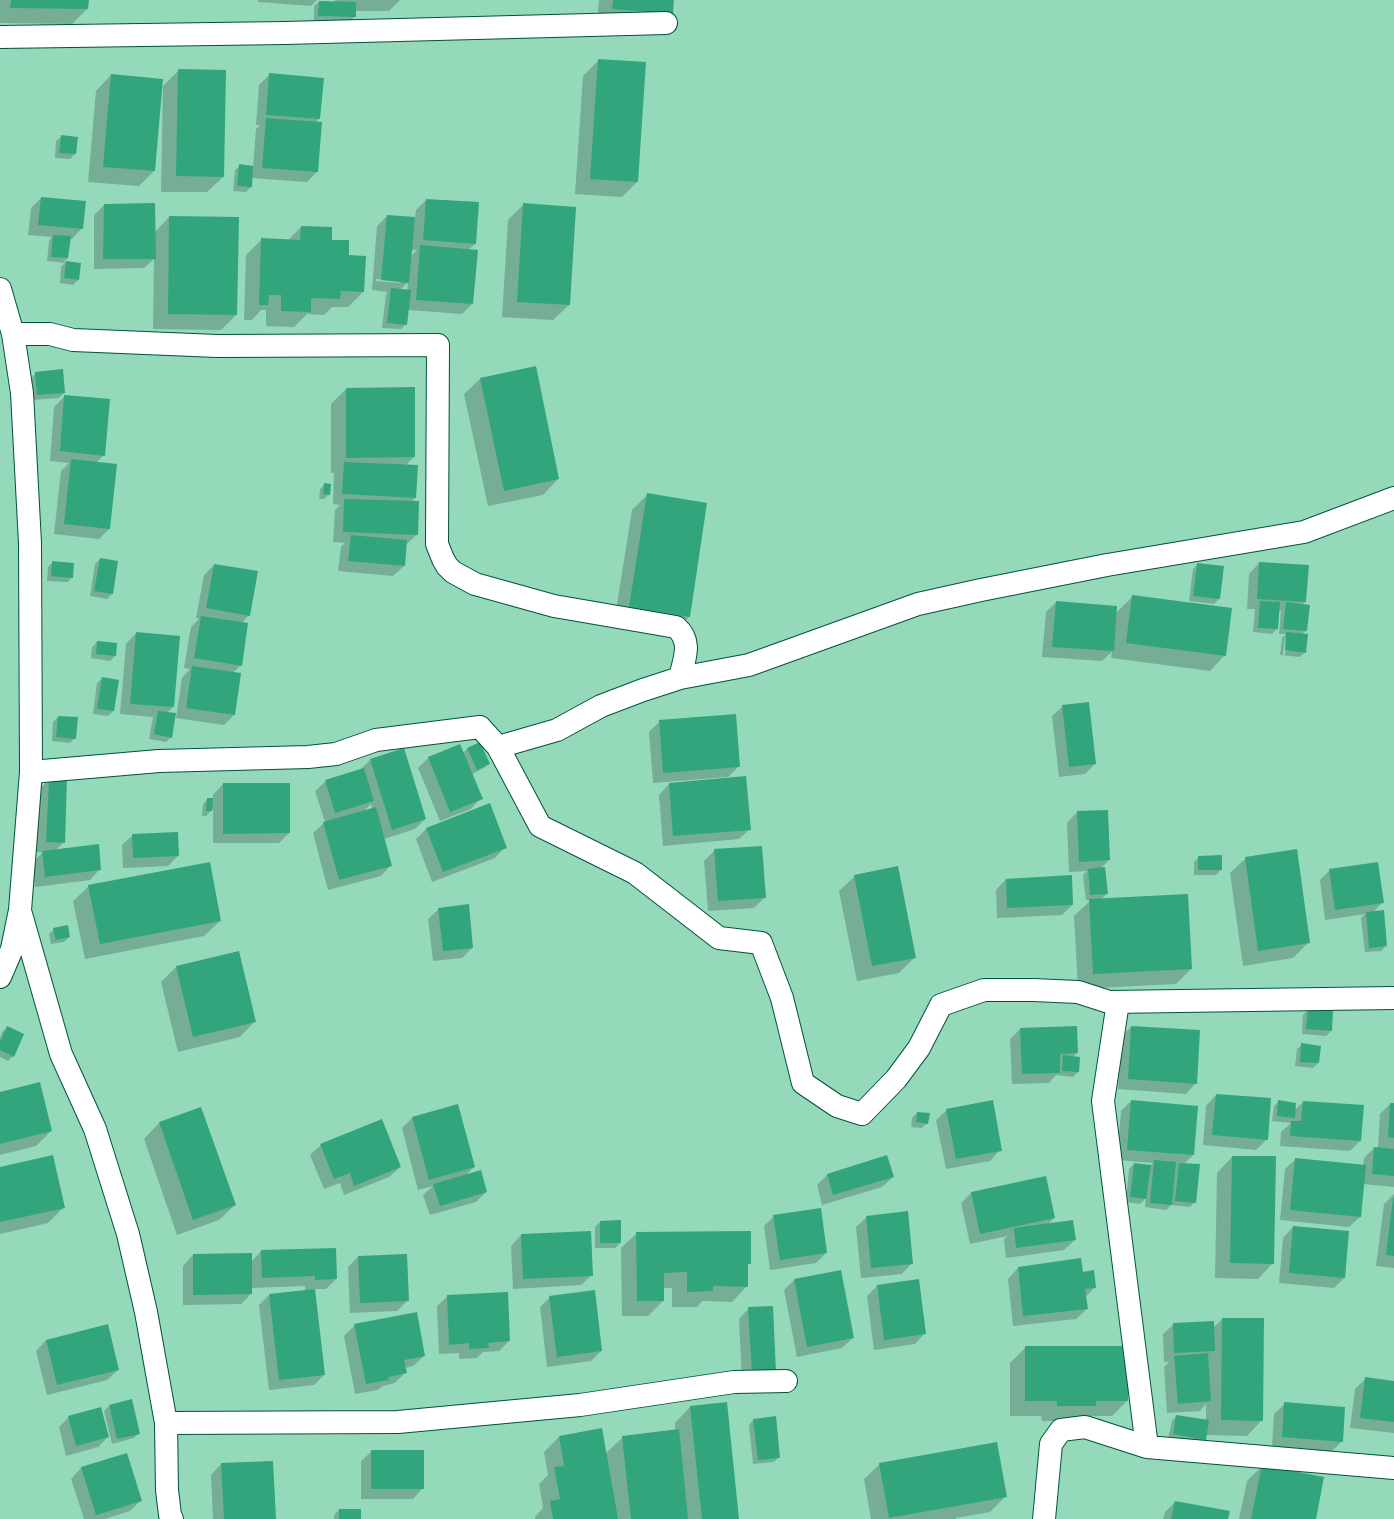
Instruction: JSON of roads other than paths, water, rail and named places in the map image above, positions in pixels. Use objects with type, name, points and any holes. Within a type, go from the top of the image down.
[{"type":"street","points":[[0,37],[285,33],[666,23]]},
{"type":"street","points":[[0,289],[13,334],[22,393],[30,544],[31,772],[20,910],[12,949],[0,978]]},
{"type":"street","points":[[13,334],[50,334],[73,340],[217,346],[438,345],[437,544],[442,559],[447,566],[453,572],[474,584],[554,606],[676,627],[682,632],[686,642],[680,678]]},
{"type":"street","points":[[498,747],[557,730],[601,706],[680,678],[749,665],[918,604],[1107,565],[1304,532],[1394,498]]},
{"type":"street","points":[[31,772],[159,761],[308,757],[336,754],[376,740],[480,727],[498,747],[540,826],[635,873],[719,938],[761,943],[782,998],[803,1083],[836,1106],[862,1114],[896,1079],[919,1048],[941,1005],[984,990],[1078,992],[1109,1002],[1394,998]]},
{"type":"street","points":[[20,910],[61,1054],[95,1129],[128,1234],[146,1312],[166,1423],[167,1490],[170,1515],[172,1519]]},
{"type":"street","points":[[1118,1002],[1103,1101],[1147,1447]]},
{"type":"street","points":[[166,1423],[398,1422],[580,1405],[734,1382],[786,1381]]},
{"type":"street","points":[[1044,1519],[1051,1444],[1061,1430],[1085,1427],[1147,1447],[1394,1468]]}]
